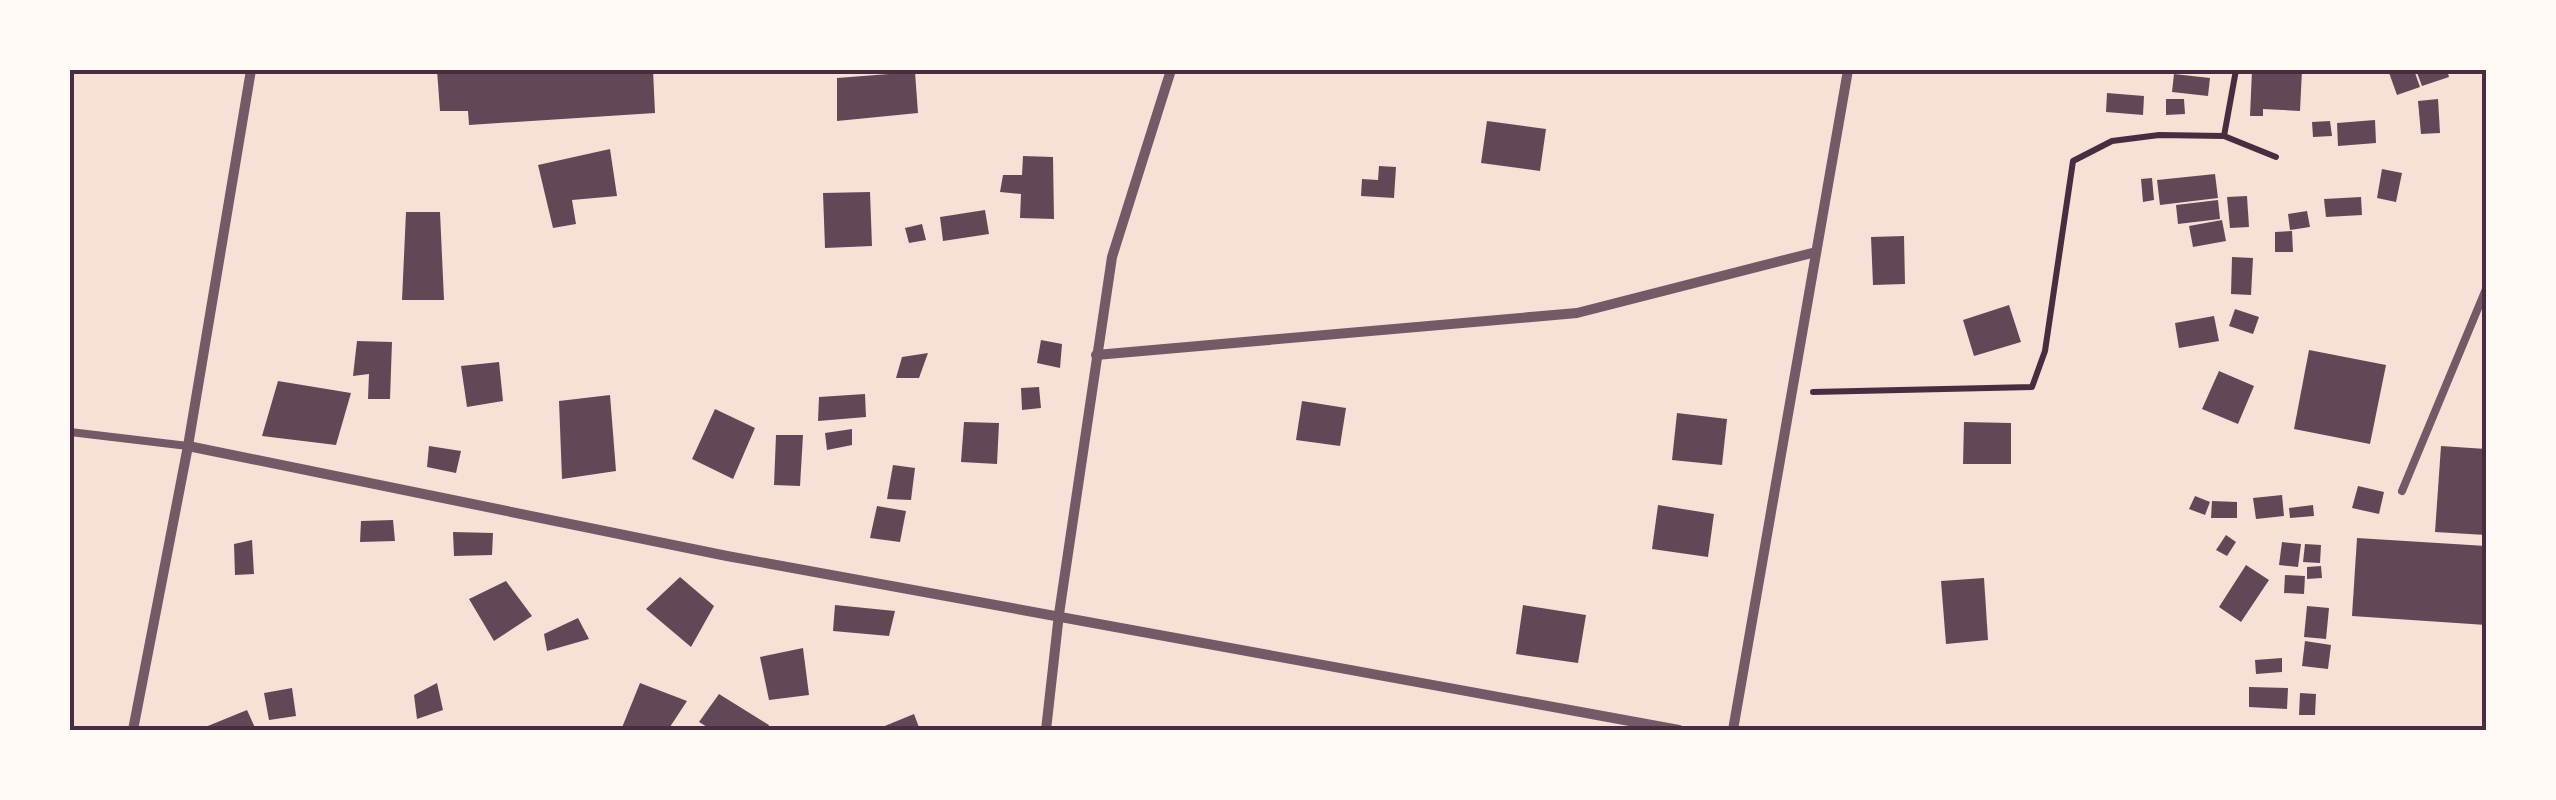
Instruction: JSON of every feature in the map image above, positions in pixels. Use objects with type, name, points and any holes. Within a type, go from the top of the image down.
[{"type":"street","points":[[134,730],[188,446],[251,70]]},
{"type":"street","points":[[1046,730],[1059,614],[1112,257],[1171,70]]},
{"type":"street","points":[[1733,730],[1848,70]]},
{"type":"street","points":[[1096,355],[1578,313],[1816,252]]},
{"type":"street","points":[[188,446],[727,556],[1678,730]]},
{"type":"lane","points":[[2402,492],[2486,289]]},
{"type":"lane","points":[[70,432],[188,446]]},
{"type":"path","points":[[2224,136],[2236,70]]},
{"type":"path","points":[[1792,393],[2032,387],[2046,351],[2073,161],[2112,141],[2158,136],[2224,136],[2276,157]]},
{"type":"building","points":[[437,70],[653,70],[655,113],[469,125],[468,111],[440,111]]},
{"type":"building","points":[[2252,70],[2302,70],[2300,111],[2263,109],[2263,116],[2250,116]]},
{"type":"building","points":[[2388,70],[2414,70],[2420,87],[2397,95]]},
{"type":"building","points":[[2416,70],[2447,70],[2449,77],[2422,86]]},
{"type":"building","points":[[915,72],[918,113],[837,121],[837,78]]},
{"type":"building","points":[[2174,74],[2210,78],[2208,96],[2172,92]]},
{"type":"building","points":[[2107,93],[2144,96],[2143,115],[2106,112]]},
{"type":"building","points":[[2166,99],[2184,99],[2185,114],[2166,115]]},
{"type":"building","points":[[2438,99],[2440,133],[2421,134],[2418,101]]},
{"type":"building","points":[[2375,120],[2376,143],[2338,146],[2337,123]]},
{"type":"building","points":[[1487,121],[1546,129],[1540,171],[1481,163]]},
{"type":"building","points":[[2330,121],[2332,136],[2313,137],[2312,122]]},
{"type":"building","points":[[610,149],[617,196],[572,200],[576,224],[553,228],[538,165]]},
{"type":"building","points":[[1023,156],[1053,157],[1054,219],[1020,218],[1021,194],[1000,192],[1003,175],[1022,175]]},
{"type":"building","points":[[1379,166],[1396,167],[1394,198],[1361,196],[1362,179],[1378,180]]},
{"type":"building","points":[[2382,169],[2402,173],[2396,202],[2377,198]]},
{"type":"building","points":[[2215,174],[2218,198],[2160,205],[2157,180]]},
{"type":"building","points":[[2152,178],[2154,200],[2143,202],[2141,179]]},
{"type":"building","points":[[870,192],[872,246],[825,248],[823,193]]},
{"type":"building","points":[[2247,196],[2249,227],[2230,228],[2227,197]]},
{"type":"building","points":[[2361,197],[2362,215],[2326,217],[2324,199]]},
{"type":"building","points":[[2218,200],[2220,219],[2178,224],[2176,205]]},
{"type":"building","points":[[985,210],[989,234],[943,241],[940,217]]},
{"type":"building","points":[[2307,211],[2310,227],[2290,230],[2288,214]]},
{"type":"building","points":[[406,212],[440,212],[444,300],[402,300]]},
{"type":"building","points":[[2222,220],[2226,241],[2193,247],[2189,226]]},
{"type":"building","points":[[922,224],[926,240],[909,243],[905,228]]},
{"type":"building","points":[[2292,231],[2293,252],[2275,252],[2275,232]]},
{"type":"building","points":[[1904,236],[1905,284],[1873,285],[1871,237]]},
{"type":"building","points":[[2232,257],[2253,258],[2251,295],[2231,294]]},
{"type":"building","points":[[2009,305],[2021,342],[1974,356],[1963,320]]},
{"type":"building","points":[[2235,309],[2259,317],[2253,334],[2229,326]]},
{"type":"building","points":[[2214,316],[2219,341],[2179,348],[2175,323]]},
{"type":"building","points":[[1041,340],[1062,344],[1060,368],[1037,363]]},
{"type":"building","points":[[357,341],[392,342],[390,399],[368,399],[369,374],[353,376]]},
{"type":"building","points":[[2309,350],[2386,365],[2370,444],[2294,429]]},
{"type":"building","points":[[928,353],[919,378],[896,378],[902,357]]},
{"type":"building","points":[[499,362],[503,401],[467,407],[461,366]]},
{"type":"building","points":[[2219,371],[2254,386],[2238,424],[2202,409]]},
{"type":"building","points":[[278,381],[351,393],[336,445],[262,436]]},
{"type":"building","points":[[1039,387],[1041,408],[1022,410],[1021,388]]},
{"type":"building","points":[[865,394],[866,417],[818,421],[819,397]]},
{"type":"building","points":[[610,395],[616,471],[562,479],[559,401]]},
{"type":"building","points":[[1302,401],[1346,408],[1340,446],[1296,440]]},
{"type":"building","points":[[715,409],[755,428],[733,479],[692,459]]},
{"type":"building","points":[[1677,413],[1727,419],[1722,465],[1672,460]]},
{"type":"building","points":[[964,422],[999,423],[997,464],[961,462]]},
{"type":"building","points":[[1964,422],[2011,423],[2011,464],[1963,464]]},
{"type":"building","points":[[852,429],[852,445],[827,450],[825,433]]},
{"type":"building","points":[[776,435],[803,435],[800,486],[774,485]]},
{"type":"building","points":[[429,446],[461,451],[456,473],[427,467]]},
{"type":"building","points":[[2441,446],[2486,449],[2486,535],[2435,532]]},
{"type":"building","points":[[893,465],[915,468],[911,500],[887,499]]},
{"type":"building","points":[[2358,486],[2384,492],[2379,514],[2352,508]]},
{"type":"building","points":[[2282,495],[2284,516],[2256,519],[2253,498]]},
{"type":"building","points":[[2195,496],[2210,502],[2205,515],[2189,509]]},
{"type":"building","points":[[2212,501],[2237,502],[2237,518],[2211,518]]},
{"type":"building","points":[[1658,505],[1714,514],[1708,557],[1652,549]]},
{"type":"building","points":[[2313,505],[2314,516],[2290,518],[2289,508]]},
{"type":"building","points":[[877,506],[906,511],[900,542],[870,538]]},
{"type":"building","points":[[393,520],[395,541],[360,542],[361,521]]},
{"type":"building","points":[[453,532],[493,533],[492,555],[454,556]]},
{"type":"building","points":[[2226,535],[2236,542],[2227,556],[2216,550]]},
{"type":"building","points":[[2357,538],[2486,546],[2486,625],[2352,616]]},
{"type":"building","points":[[252,540],[254,574],[235,575],[234,544]]},
{"type":"building","points":[[2282,542],[2301,544],[2298,567],[2279,565]]},
{"type":"building","points":[[2305,544],[2321,545],[2320,563],[2303,562]]},
{"type":"building","points":[[2246,565],[2269,580],[2241,622],[2219,607]]},
{"type":"building","points":[[2321,566],[2322,578],[2307,579],[2307,567]]},
{"type":"building","points":[[2285,575],[2305,576],[2304,594],[2284,593]]},
{"type":"building","points":[[680,577],[714,606],[691,647],[646,609]]},
{"type":"building","points":[[1984,578],[1988,640],[1946,644],[1941,581]]},
{"type":"building","points":[[506,581],[532,616],[494,641],[469,599]]},
{"type":"building","points":[[835,605],[895,611],[889,636],[833,631]]},
{"type":"building","points":[[1523,605],[1586,615],[1578,663],[1516,654]]},
{"type":"building","points":[[2307,606],[2329,608],[2326,639],[2304,637]]},
{"type":"building","points":[[578,618],[589,639],[547,651],[544,634]]},
{"type":"building","points":[[2305,641],[2331,645],[2328,669],[2302,666]]},
{"type":"building","points":[[803,648],[809,695],[769,700],[760,657]]},
{"type":"building","points":[[2282,658],[2282,672],[2256,674],[2255,660]]},
{"type":"building","points":[[437,683],[443,710],[417,719],[414,695]]},
{"type":"building","points":[[640,683],[687,701],[668,730],[621,730]]},
{"type":"building","points":[[2249,687],[2288,688],[2287,709],[2249,707]]},
{"type":"building","points":[[292,688],[296,716],[269,720],[264,693]]},
{"type":"building","points":[[2300,693],[2316,694],[2315,715],[2299,715]]},
{"type":"building","points":[[719,694],[769,725],[767,730],[712,730],[699,722]]},
{"type":"building","points":[[247,710],[256,730],[198,730]]},
{"type":"building","points":[[914,714],[920,730],[875,730]]}]
